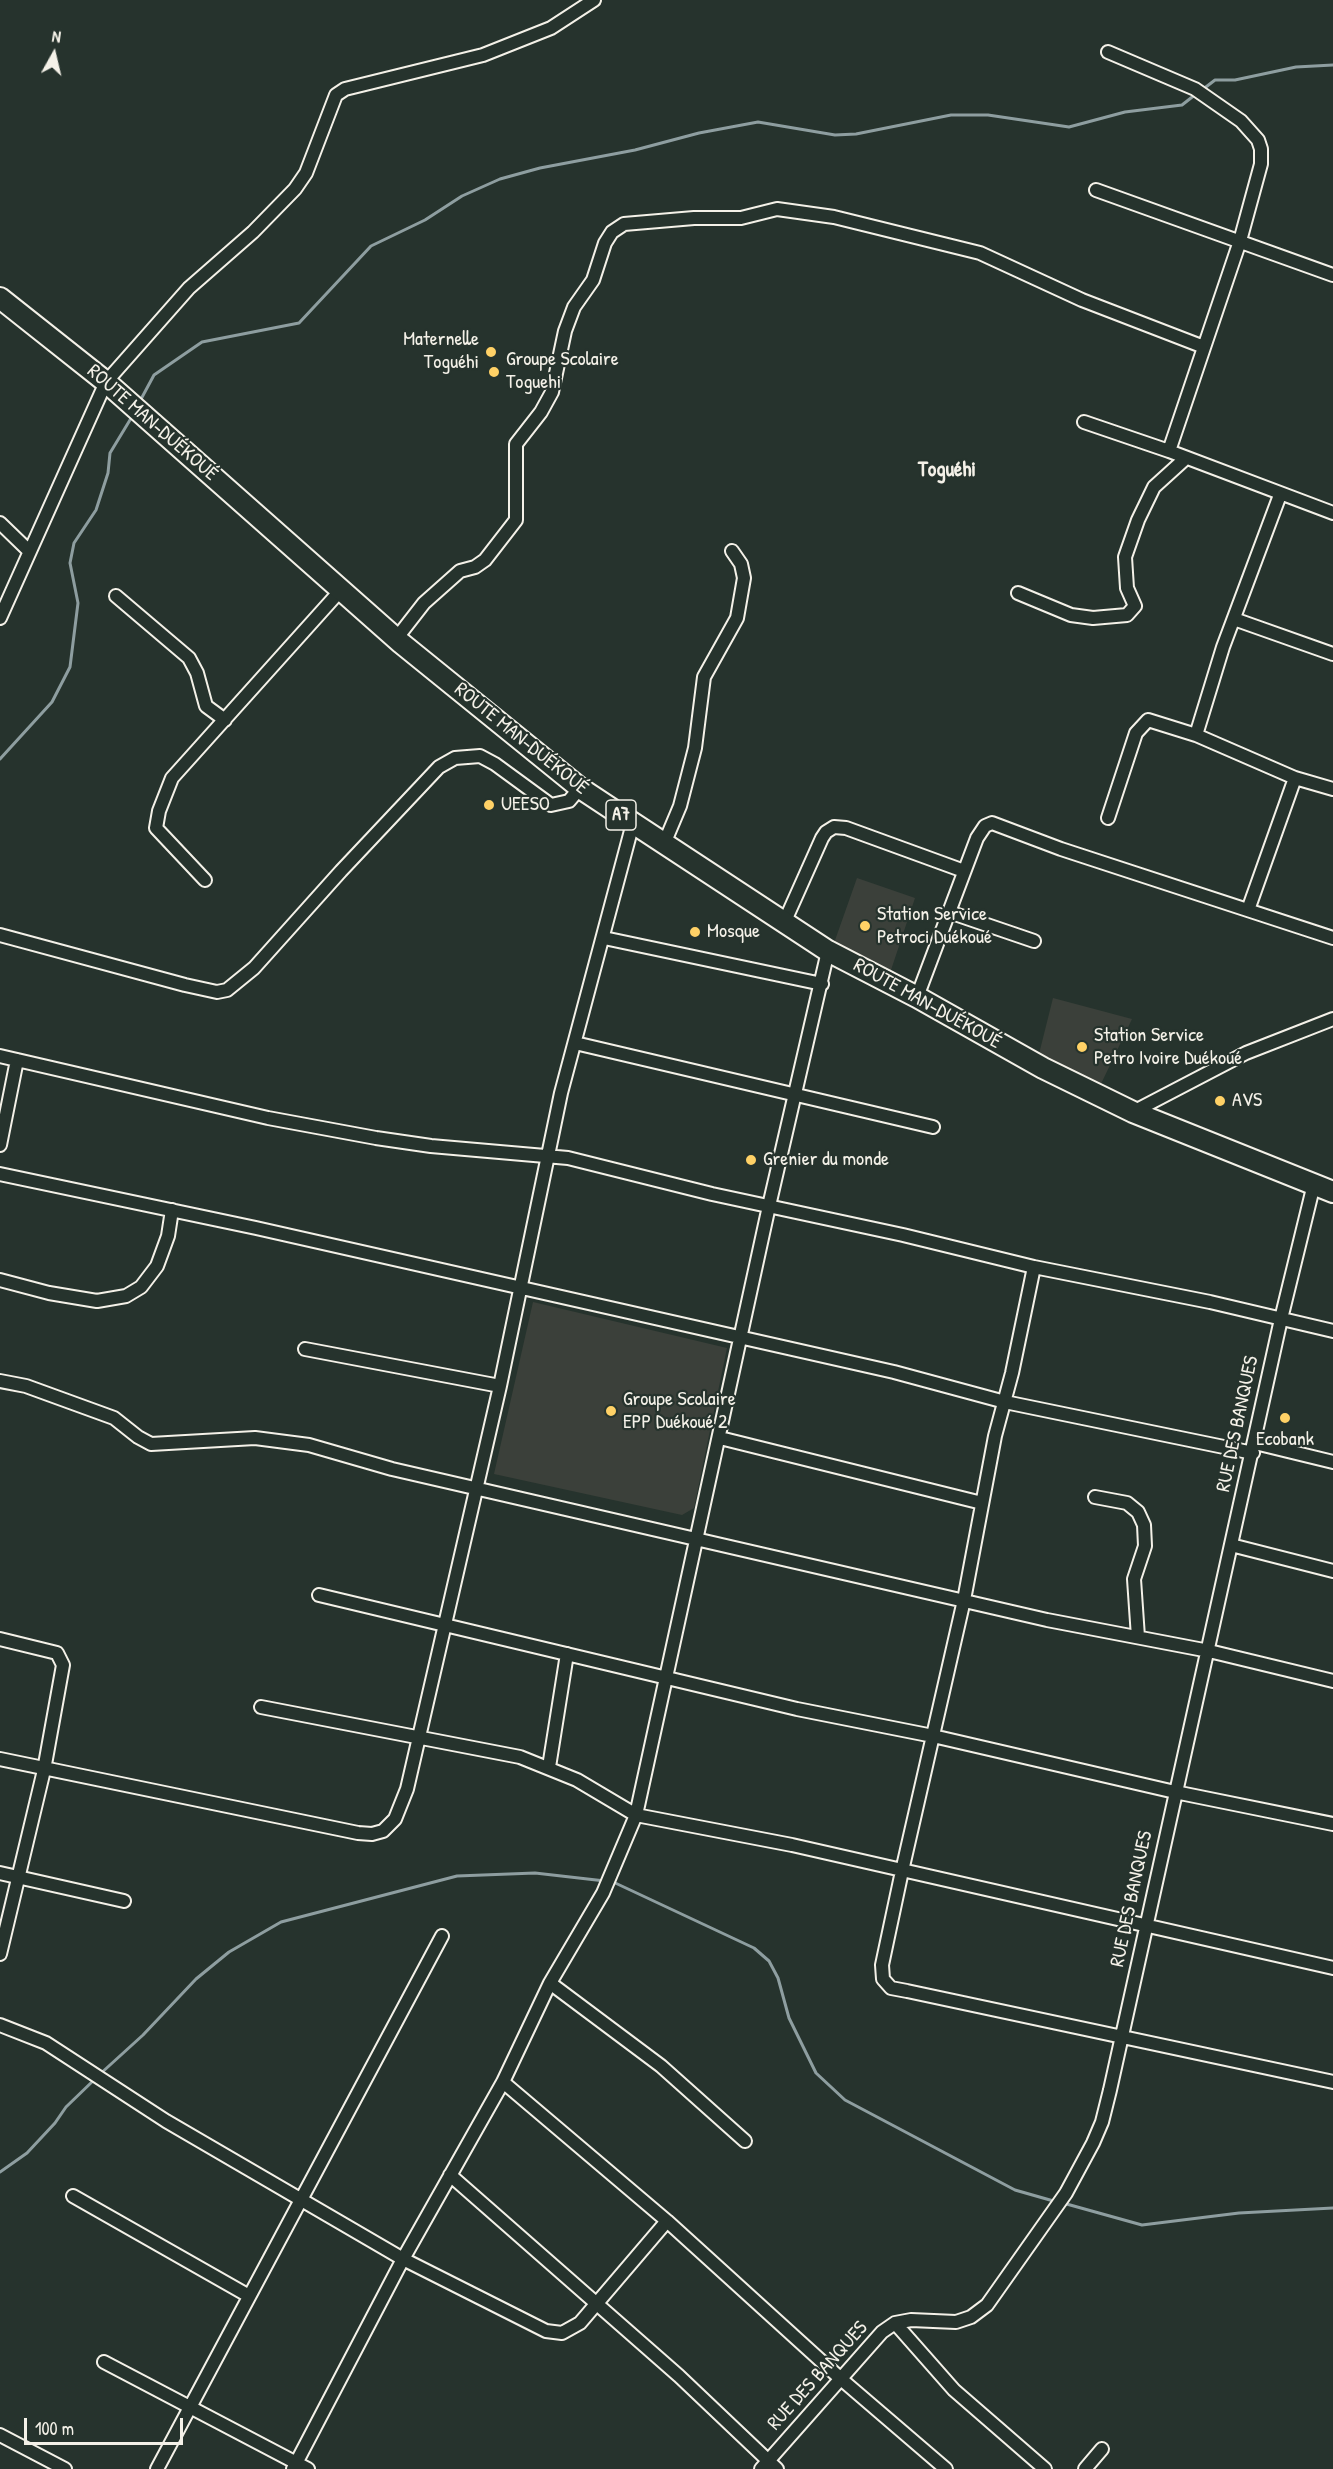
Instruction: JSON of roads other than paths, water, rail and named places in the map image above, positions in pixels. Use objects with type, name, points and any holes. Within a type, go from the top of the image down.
[{"type":"main road","name":"ROUTE MAN-DUÉKOUÉ","points":[[0,298],[106,382],[396,639],[580,788],[828,951],[917,997],[1042,1068],[1133,1112],[1333,1192]]},
{"type":"street","points":[[0,618],[106,382],[189,288],[271,215],[295,189],[306,173],[338,93],[483,55],[551,28],[594,0]]},
{"type":"street","points":[[1108,52],[1195,89],[1234,115],[1258,140],[1261,164],[1240,241],[1169,451]]},
{"type":"street","points":[[1096,190],[1333,275]]},
{"type":"street","points":[[396,639],[424,603],[453,577],[460,571],[475,567],[485,560],[516,520],[516,444],[552,392],[565,331],[574,307],[593,280],[605,243],[612,232],[624,224],[694,218],[741,218],[772,209],[791,209],[834,217],[980,253],[1082,300],[1204,347]]},
{"type":"street","points":[[1084,422],[1169,451],[1280,495],[1333,513]]},
{"type":"street","points":[[1018,593],[1071,615],[1093,618],[1127,615],[1135,606],[1127,588],[1125,557],[1138,520],[1154,487],[1186,458]]},
{"type":"street","points":[[1197,735],[1234,619],[1280,495]]},
{"type":"street","points":[[0,523],[29,551]]},
{"type":"street","points":[[664,844],[680,806],[695,748],[704,677],[737,618],[744,578],[741,564],[732,551]]},
{"type":"street","points":[[205,880],[156,828],[159,811],[172,778],[340,591]]},
{"type":"street","points":[[116,596],[189,658],[197,674],[206,706],[225,720]]},
{"type":"street","points":[[1234,619],[1333,654]]},
{"type":"street","points":[[1108,818],[1136,733],[1148,720],[1197,735],[1295,778],[1333,789]]},
{"type":"street","points":[[0,935],[195,988],[217,992],[227,990],[254,968],[334,878],[439,767],[455,758],[480,756],[495,764],[551,805],[569,801],[580,788]]},
{"type":"street","points":[[1248,910],[1295,778]]},
{"type":"street","points":[[0,1759],[44,1770],[372,1834],[389,1826],[400,1809],[418,1739],[500,1386],[548,1154],[633,823]]},
{"type":"street","points":[[917,997],[964,871],[982,830],[992,823],[1071,852],[1333,938]]},
{"type":"street","points":[[784,923],[822,838],[834,827],[846,828],[964,871]]},
{"type":"street","points":[[949,912],[1034,941]]},
{"type":"street","points":[[604,938],[822,984]]},
{"type":"street","points":[[294,2466],[403,2259],[503,2082],[550,1983],[603,1893],[636,1815],[769,1206],[828,951]]},
{"type":"street","points":[[1133,1112],[1246,1053],[1333,1019]]},
{"type":"street","points":[[575,1043],[933,1127]]},
{"type":"street","points":[[0,1056],[268,1118],[376,1138],[431,1146],[548,1154],[1034,1267],[1163,1291],[1333,1331]]},
{"type":"street","points":[[0,1145],[17,1060]]},
{"type":"street","points":[[0,1174],[172,1210],[520,1290],[894,1372],[1005,1402],[1333,1462]]},
{"type":"street","name":"RUE DES BANQUES","points":[[769,2467],[882,2332],[895,2323],[911,2320],[956,2322],[971,2317],[987,2305],[1037,2237],[1085,2159],[1102,2122],[1175,1792],[1209,1651],[1281,1319],[1314,1184]]},
{"type":"street","points":[[0,1280],[49,1293],[97,1301],[126,1296],[141,1287],[157,1266],[168,1236],[172,1210]]},
{"type":"street","points":[[1034,1267],[1005,1402],[994,1436],[964,1600],[882,1965],[886,1984],[907,1991],[1333,2082]]},
{"type":"street","points":[[305,1349],[500,1386]]},
{"type":"street","points":[[0,1382],[26,1386],[114,1418],[151,1444],[243,1438],[282,1440],[309,1445],[359,1461],[964,1600],[1209,1651],[1333,1681]]},
{"type":"street","points":[[720,1438],[982,1503]]},
{"type":"street","points":[[1095,1497],[1126,1503],[1138,1512],[1144,1525],[1145,1546],[1134,1579],[1138,1637]]},
{"type":"street","points":[[1231,1545],[1333,1571]]},
{"type":"street","points":[[319,1595],[797,1709],[933,1736],[1175,1792],[1333,1824]]},
{"type":"street","points":[[0,1639],[50,1651],[62,1660],[44,1770],[0,1954]]},
{"type":"street","points":[[549,1767],[567,1654]]},
{"type":"street","points":[[261,1707],[328,1718],[418,1739],[520,1757],[577,1780],[636,1815],[792,1845],[1333,1968]]},
{"type":"street","points":[[0,1873],[124,1901]]},
{"type":"street","points":[[157,2469],[189,2404],[301,2201],[442,1936]]},
{"type":"street","points":[[550,1983],[661,2066],[745,2141]]},
{"type":"street","points":[[0,2025],[46,2043],[166,2121],[403,2259],[546,2331],[562,2333],[574,2328],[667,2221]]},
{"type":"street","points":[[503,2082],[667,2221],[841,2379],[946,2469]]},
{"type":"street","points":[[450,2175],[678,2376],[769,2467]]},
{"type":"street","points":[[73,2196],[249,2296]]},
{"type":"street","points":[[895,2323],[954,2390],[1045,2469]]},
{"type":"street","points":[[104,2362],[189,2404],[294,2466],[308,2469]]},
{"type":"street","points":[[0,2435],[65,2469]]},
{"type":"street","points":[[1084,2469],[1102,2449]]},
{"type":"waterway","points":[[1202,90],[1215,80],[1235,80],[1296,67],[1333,65]]},
{"type":"waterway","points":[[140,401],[154,375],[202,342],[299,323],[371,246],[425,220],[462,196],[500,179],[540,168],[635,150],[699,133],[758,122],[835,135],[856,134],[951,115],[988,115],[1069,127],[1125,112],[1182,105],[1196,94]]},
{"type":"waterway","points":[[0,759],[52,702],[70,667],[78,603],[70,563],[74,543],[96,510],[108,473],[110,453],[133,415]]},
{"type":"waterway","points":[[99,2075],[143,2035],[196,1979],[229,1952],[281,1922],[457,1876],[535,1873],[605,1881]]},
{"type":"waterway","points":[[611,1881],[754,1948],[769,1961],[778,1978],[789,2018],[816,2073],[845,2100],[1015,2190],[1057,2202]]},
{"type":"waterway","points":[[0,2172],[27,2153],[55,2123],[66,2107],[95,2079]]},
{"type":"waterway","points":[[1063,2203],[1142,2225],[1239,2213],[1333,2208]]},
{"type":"place","name":"Maternelle Toguéhi","points":[[491,352]]},
{"type":"place","name":"Groupe Scolaire Toguehi","points":[[494,372]]},
{"type":"place","name":"UEESO","points":[[489,805]]},
{"type":"place","name":"Station Service Petroci Duékoué","points":[[865,926]]},
{"type":"place","name":"Mosque","points":[[695,932]]},
{"type":"place","name":"Station Service Petro Ivoire Duékoué","points":[[1082,1047]]},
{"type":"place","name":"AVS","points":[[1220,1101]]},
{"type":"place","name":"Grenier du monde","points":[[751,1160]]},
{"type":"place","name":"Groupe Scolaire EPP Duékoué 2","points":[[611,1411]]},
{"type":"place","name":"Ecobank","points":[[1285,1418]]},
{"type":"district","name":"Toguéhi","points":[[947,470]]}]
